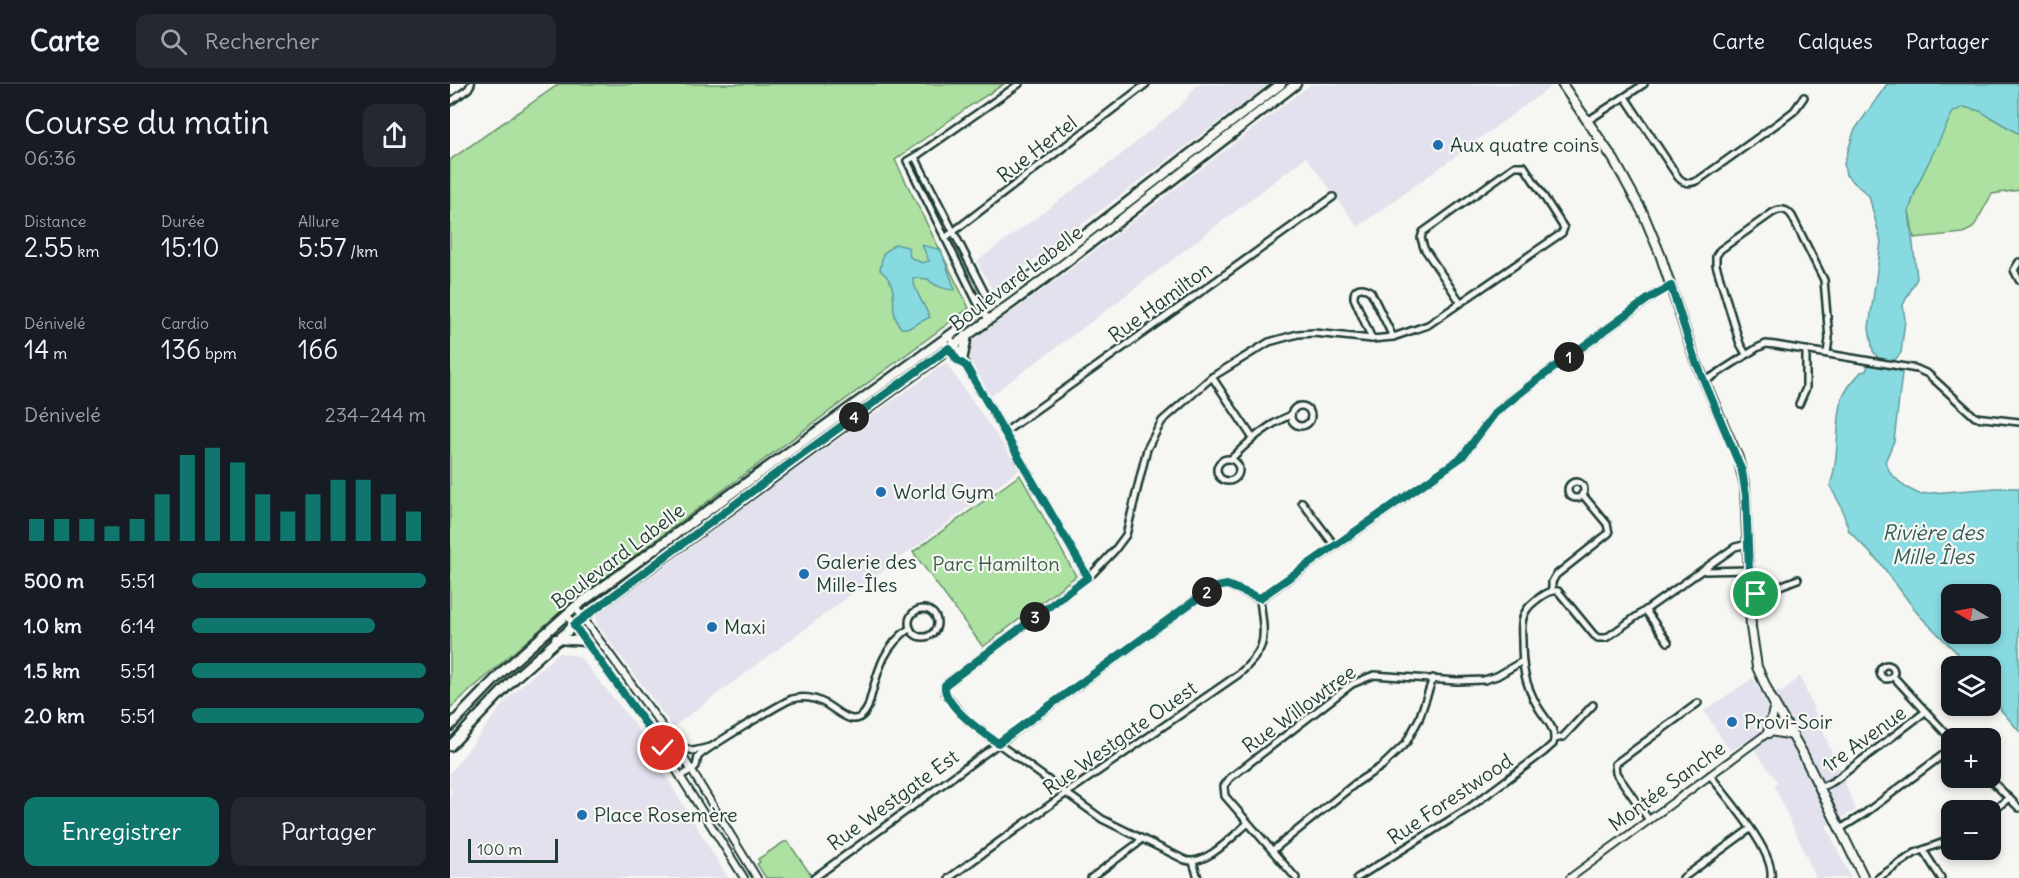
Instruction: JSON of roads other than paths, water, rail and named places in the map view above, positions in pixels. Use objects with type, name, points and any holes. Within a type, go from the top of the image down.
[{"type":"main road","name":"Boulevard Labelle","points":[[450,726],[512,662],[575,607],[1094,229],[1281,84]]},
{"type":"main road","name":"Boulevard Labelle","points":[[450,746],[510,683],[583,617],[997,314],[1296,84]]},
{"type":"main road","points":[[1562,84],[1589,120],[1621,171],[1655,241],[1690,344],[1742,471],[1746,495],[1751,627],[1761,678],[1793,735],[1863,878]]},
{"type":"main road","points":[[963,356],[966,335]]},
{"type":"main road","points":[[556,639],[585,641]]},
{"type":"main road","points":[[1775,705],[1769,732],[1793,735]]},
{"type":"street","points":[[450,102],[468,89],[471,84]]},
{"type":"street","points":[[988,319],[907,161],[1019,84]]},
{"type":"street","name":"Rue Hertel","points":[[945,237],[1146,84]]},
{"type":"street","points":[[1589,120],[1644,84]]},
{"type":"street","points":[[1625,97],[1678,177],[1683,182],[1691,184],[1794,111],[1804,97]]},
{"type":"street","points":[[915,157],[997,314]]},
{"type":"street","points":[[1248,823],[1210,855],[1193,862],[1141,839],[1102,819],[998,743],[965,717],[946,695],[945,685],[1099,568],[1126,535],[1147,449],[1162,421],[1212,377],[1269,342],[1298,334],[1314,333],[1372,339],[1393,337],[1428,325],[1461,303],[1562,233],[1564,228],[1524,166],[1515,166],[1423,232],[1421,238],[1424,248],[1461,303]]},
{"type":"street","name":"Rue Hamilton","points":[[1005,432],[1333,197]]},
{"type":"street","points":[[1746,354],[1740,344],[1716,265],[1716,256],[1720,250],[1772,213],[1782,209],[1792,216],[1823,276],[1829,339],[1827,353]]},
{"type":"street","points":[[2019,262],[2014,270],[2019,280]]},
{"type":"street","points":[[1260,598],[1462,457],[1495,413],[1648,299],[1671,286]]},
{"type":"street","points":[[1372,339],[1354,298],[1356,289],[1361,287],[1371,292],[1393,337]]},
{"type":"street","points":[[946,338],[963,356],[966,366],[1088,577]]},
{"type":"street","points":[[1704,381],[1760,346],[1769,344],[1925,372],[1975,417],[2019,422]]},
{"type":"street","points":[[952,346],[957,360],[966,366]]},
{"type":"street","points":[[1799,404],[1806,391],[1806,350]]},
{"type":"street","points":[[1212,377],[1252,437]]},
{"type":"street","points":[[1231,459],[1238,463],[1240,472],[1235,480],[1226,481],[1219,477],[1217,468],[1222,460],[1231,459],[1252,437],[1273,423],[1292,415]]},
{"type":"street","points":[[1552,590],[1552,582],[1556,575],[1609,533],[1607,524],[1582,494]]},
{"type":"street","points":[[1302,502],[1335,546]]},
{"type":"street","points":[[1554,739],[1552,729],[1532,694],[1521,662],[1521,623],[1524,613],[1534,602],[1552,590],[1558,591],[1598,638],[1609,637],[1734,548],[1748,544]]},
{"type":"street","points":[[1703,571],[1749,570]]},
{"type":"street","points":[[1750,595],[1798,579]]},
{"type":"street","name":"Rue Westgate Est","points":[[813,878],[1212,588],[1227,585],[1260,598]]},
{"type":"street","name":"Rue Westgate Ouest","points":[[949,878],[1239,674],[1256,658],[1264,640],[1260,598]]},
{"type":"street","points":[[575,607],[676,746],[757,878]]},
{"type":"street","points":[[919,610],[928,610],[937,620],[936,629],[926,637],[918,637],[910,628],[910,618],[919,610]]},
{"type":"street","points":[[1646,611],[1668,642]]},
{"type":"street","points":[[566,615],[658,741],[744,878]]},
{"type":"street","points":[[681,776],[691,770],[698,759],[711,747],[792,699],[814,699],[853,720],[860,718],[868,707],[883,658],[889,647],[896,638],[910,628]]},
{"type":"street","name":"Rue Willowtree","points":[[1296,878],[1226,796],[1224,786],[1230,778],[1352,684],[1374,675],[1457,681],[1488,679],[1521,662]]},
{"type":"street","points":[[1893,676],[1941,729]]},
{"type":"street","points":[[1273,850],[1356,783],[1382,766],[1406,743],[1419,719],[1433,678]]},
{"type":"street","points":[[1648,820],[1616,773],[1615,765],[1698,703]]},
{"type":"street","name":"Rue Forestwood","points":[[1357,878],[1469,808],[1544,752],[1553,744],[1554,739],[1563,737],[1593,705]]},
{"type":"street","name":"1re Avenue","points":[[1820,788],[1834,781],[1925,712]]},
{"type":"street","name":"Montée Sanche","points":[[1570,878],[1784,722]]},
{"type":"street","points":[[676,746],[693,751],[711,747]]},
{"type":"street","points":[[693,751],[698,759]]},
{"type":"street","points":[[1840,829],[1864,814],[1941,756]]},
{"type":"street","points":[[1710,775],[1763,847],[1772,869],[1771,878]]},
{"type":"street","points":[[1999,788],[2019,808]]},
{"type":"street","points":[[2001,804],[2009,798]]},
{"type":"street","points":[[1683,878],[1750,829]]},
{"type":"street","points":[[1091,878],[1141,839]]},
{"type":"street","points":[[1878,878],[1911,855],[1941,843]]},
{"type":"street","points":[[1923,850],[1941,878]]},
{"type":"street","points":[[1193,862],[1198,878]]},
{"type":"water","name":"Rivière des Mille Îles","points":[[1887,84],[2019,84],[2019,134],[1980,111],[1964,107],[1953,112],[1917,186],[1909,211],[1917,278],[1903,305],[1905,320],[1901,353],[1892,363],[1892,367],[1902,373],[1894,441],[1885,462],[1891,474],[1905,487],[1919,494],[2019,488],[2019,731],[2001,710],[2001,656],[1960,656],[1948,644],[2001,644],[2001,584],[1941,584],[1941,637],[1918,614],[1881,564],[1849,531],[1841,506],[1830,486],[1835,464],[1843,396],[1861,372],[1866,371],[1868,365],[1877,364],[1878,358],[1873,351],[1869,328],[1881,242],[1869,196],[1846,175],[1844,164],[1854,131]]},
{"type":"water","points":[[895,244],[908,247],[910,257],[922,263],[929,261],[922,245],[941,250],[955,290],[940,287],[928,279],[913,278],[917,292],[930,317],[909,328],[901,328],[896,321],[891,284],[880,270],[883,254]]},
{"type":"place","name":"Aux quatre coins","points":[[1438,145]]},
{"type":"place","name":"World Gym","points":[[881,492]]},
{"type":"place","name":"Galerie des Mille-Îles","points":[[804,574]]},
{"type":"place","name":"Maxi","points":[[712,627]]},
{"type":"place","name":"Provi-Soir","points":[[1732,722]]},
{"type":"place","name":"Place Rosemère","points":[[582,815]]},
{"type":"park label","name":"Parc Hamilton","points":[[996,564]]}]
